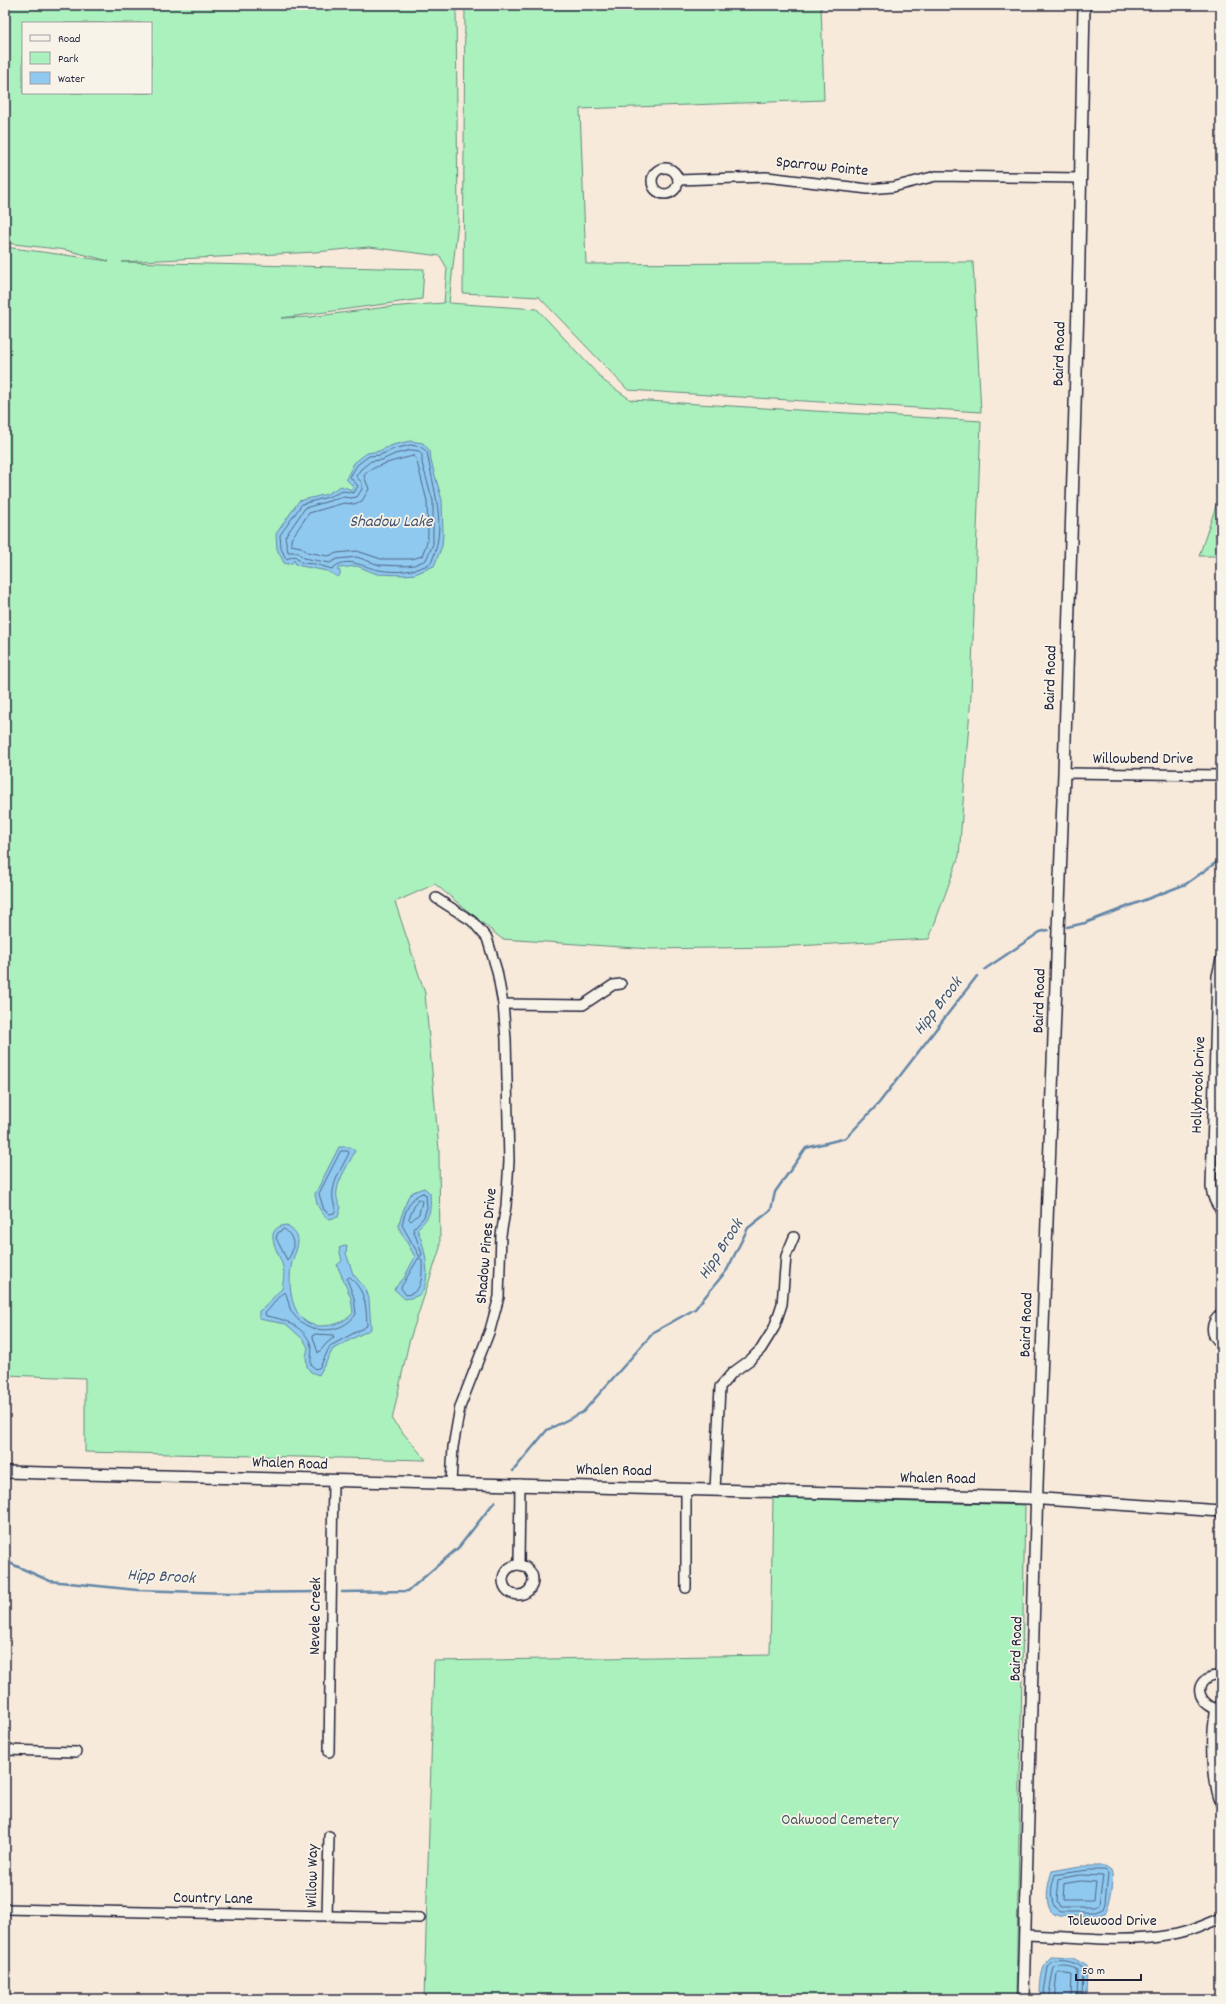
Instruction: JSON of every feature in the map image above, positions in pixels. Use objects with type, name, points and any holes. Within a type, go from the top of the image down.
[{"type":"street","name":"Baird Road","points":[[1023,1999],[1037,1498],[1064,773],[1084,5]]},
{"type":"street","name":"Sparrow Pointe","points":[[678,180],[766,177],[868,189],[893,187],[936,176],[1080,178]]},
{"type":"street","name":"Willowbend Drive","points":[[1064,773],[1221,774]]},
{"type":"street","name":"Shadow Pines Drive","points":[[436,898],[472,920],[483,932],[493,956],[503,1004],[506,1039],[509,1161],[506,1206],[501,1235],[499,1297],[490,1330],[460,1407],[452,1447],[451,1483]]},
{"type":"street","name":"Hollybrook Drive","points":[[1221,959],[1216,976],[1211,1187],[1212,1196],[1216,1205],[1221,1210]]},
{"type":"street","points":[[503,1004],[583,1005],[613,985],[621,984]]},
{"type":"street","points":[[715,1490],[720,1387],[732,1373],[750,1360],[761,1348],[774,1328],[782,1304],[786,1256],[794,1237]]},
{"type":"street","points":[[1221,1314],[1214,1321],[1212,1326],[1214,1336],[1221,1343]]},
{"type":"street","name":"Whalen Road","points":[[5,1472],[1037,1498],[1221,1511]]},
{"type":"street","name":"Nevele Creek","points":[[329,1752],[333,1481]]},
{"type":"street","points":[[519,1565],[520,1484]]},
{"type":"street","points":[[686,1489],[686,1588]]},
{"type":"street","points":[[1221,1677],[1210,1676],[1200,1686],[1200,1696],[1202,1700],[1219,1707],[1214,1716],[1214,1774],[1215,1787],[1221,1803]]},
{"type":"street","points":[[5,1750],[20,1752],[76,1752]]},
{"type":"street","name":"Willow Way","points":[[327,1916],[329,1836]]},
{"type":"street","name":"Country Lane","points":[[5,1909],[420,1918]]},
{"type":"street","name":"Tolewood Drive","points":[[1025,1935],[1125,1939],[1151,1938],[1174,1935],[1221,1918]]},
{"type":"green space","points":[[5,5],[456,5],[458,221],[449,303],[537,309],[604,381],[631,400],[981,421],[971,695],[959,856],[929,939],[775,947],[651,949],[502,939],[435,884],[395,902],[425,993],[439,1150],[440,1248],[409,1342],[392,1420],[426,1460],[85,1452],[85,1378],[5,1375],[5,247],[109,261],[66,250],[5,243]],"holes":[[[369,247],[440,256],[447,268],[444,303],[387,307],[310,317],[281,318],[422,299],[424,269],[122,262],[315,252]]]},
{"type":"green space","points":[[465,5],[821,5],[824,100],[580,109],[586,264],[973,262],[981,412],[628,390],[539,297],[463,293]]},
{"type":"green space","points":[[1221,491],[1221,556],[1199,556]]},
{"type":"green space","name":"Oakwood Cemetery","points":[[773,1498],[1025,1505],[1016,1999],[424,1999],[434,1661],[770,1655]]},
{"type":"water","name":"Shadow Lake","points":[[410,441],[423,443],[430,451],[431,461],[442,500],[442,546],[434,566],[415,574],[404,575],[377,574],[357,566],[339,568],[337,570],[340,571],[340,575],[338,577],[327,571],[296,565],[294,560],[292,563],[284,563],[277,549],[276,534],[299,501],[327,494],[341,486],[352,490],[354,487],[346,479],[354,463],[367,453],[379,451],[393,445]]},
{"type":"water","points":[[339,1147],[350,1147],[355,1151],[340,1179],[338,1186],[338,1201],[341,1207],[338,1217],[329,1219],[319,1208],[315,1194]]},
{"type":"water","points":[[424,1188],[430,1193],[430,1209],[428,1217],[417,1229],[426,1260],[427,1269],[425,1285],[420,1294],[405,1299],[394,1289],[404,1278],[415,1257],[398,1226],[408,1197],[413,1192]]},
{"type":"water","points":[[286,1225],[298,1238],[297,1247],[292,1262],[290,1281],[293,1302],[302,1319],[310,1324],[320,1326],[329,1325],[342,1322],[353,1313],[351,1298],[337,1265],[342,1261],[339,1248],[347,1245],[346,1253],[353,1274],[366,1289],[369,1299],[371,1329],[333,1349],[319,1375],[311,1372],[307,1367],[306,1357],[308,1348],[304,1340],[286,1324],[259,1319],[259,1311],[266,1306],[282,1289],[284,1270],[273,1236],[274,1231],[278,1227]]},
{"type":"water","points":[[1080,1866],[1105,1866],[1111,1870],[1113,1880],[1112,1892],[1105,1913],[1092,1916],[1059,1916],[1053,1913],[1048,1903],[1047,1896],[1052,1871]]},
{"type":"water","points":[[1051,1957],[1073,1958],[1087,1966],[1086,1999],[1040,1999],[1043,1971],[1047,1961]]},
{"type":"waterway","name":"Hipp Brook","points":[[1067,927],[1085,923],[1186,884],[1221,859]]},
{"type":"waterway","name":"Hipp Brook","points":[[985,969],[1040,932],[1048,930]]},
{"type":"waterway","name":"Hipp Brook","points":[[513,1471],[547,1430],[583,1412],[654,1332],[695,1309],[727,1270],[748,1228],[771,1210],[775,1192],[806,1148],[846,1138],[879,1103],[977,976]]},
{"type":"waterway","name":"Hipp Brook","points":[[342,1592],[408,1591],[459,1547],[495,1501]]},
{"type":"waterway","name":"Hipp Brook","points":[[5,1561],[50,1581],[137,1590],[229,1593],[320,1592]]}]
